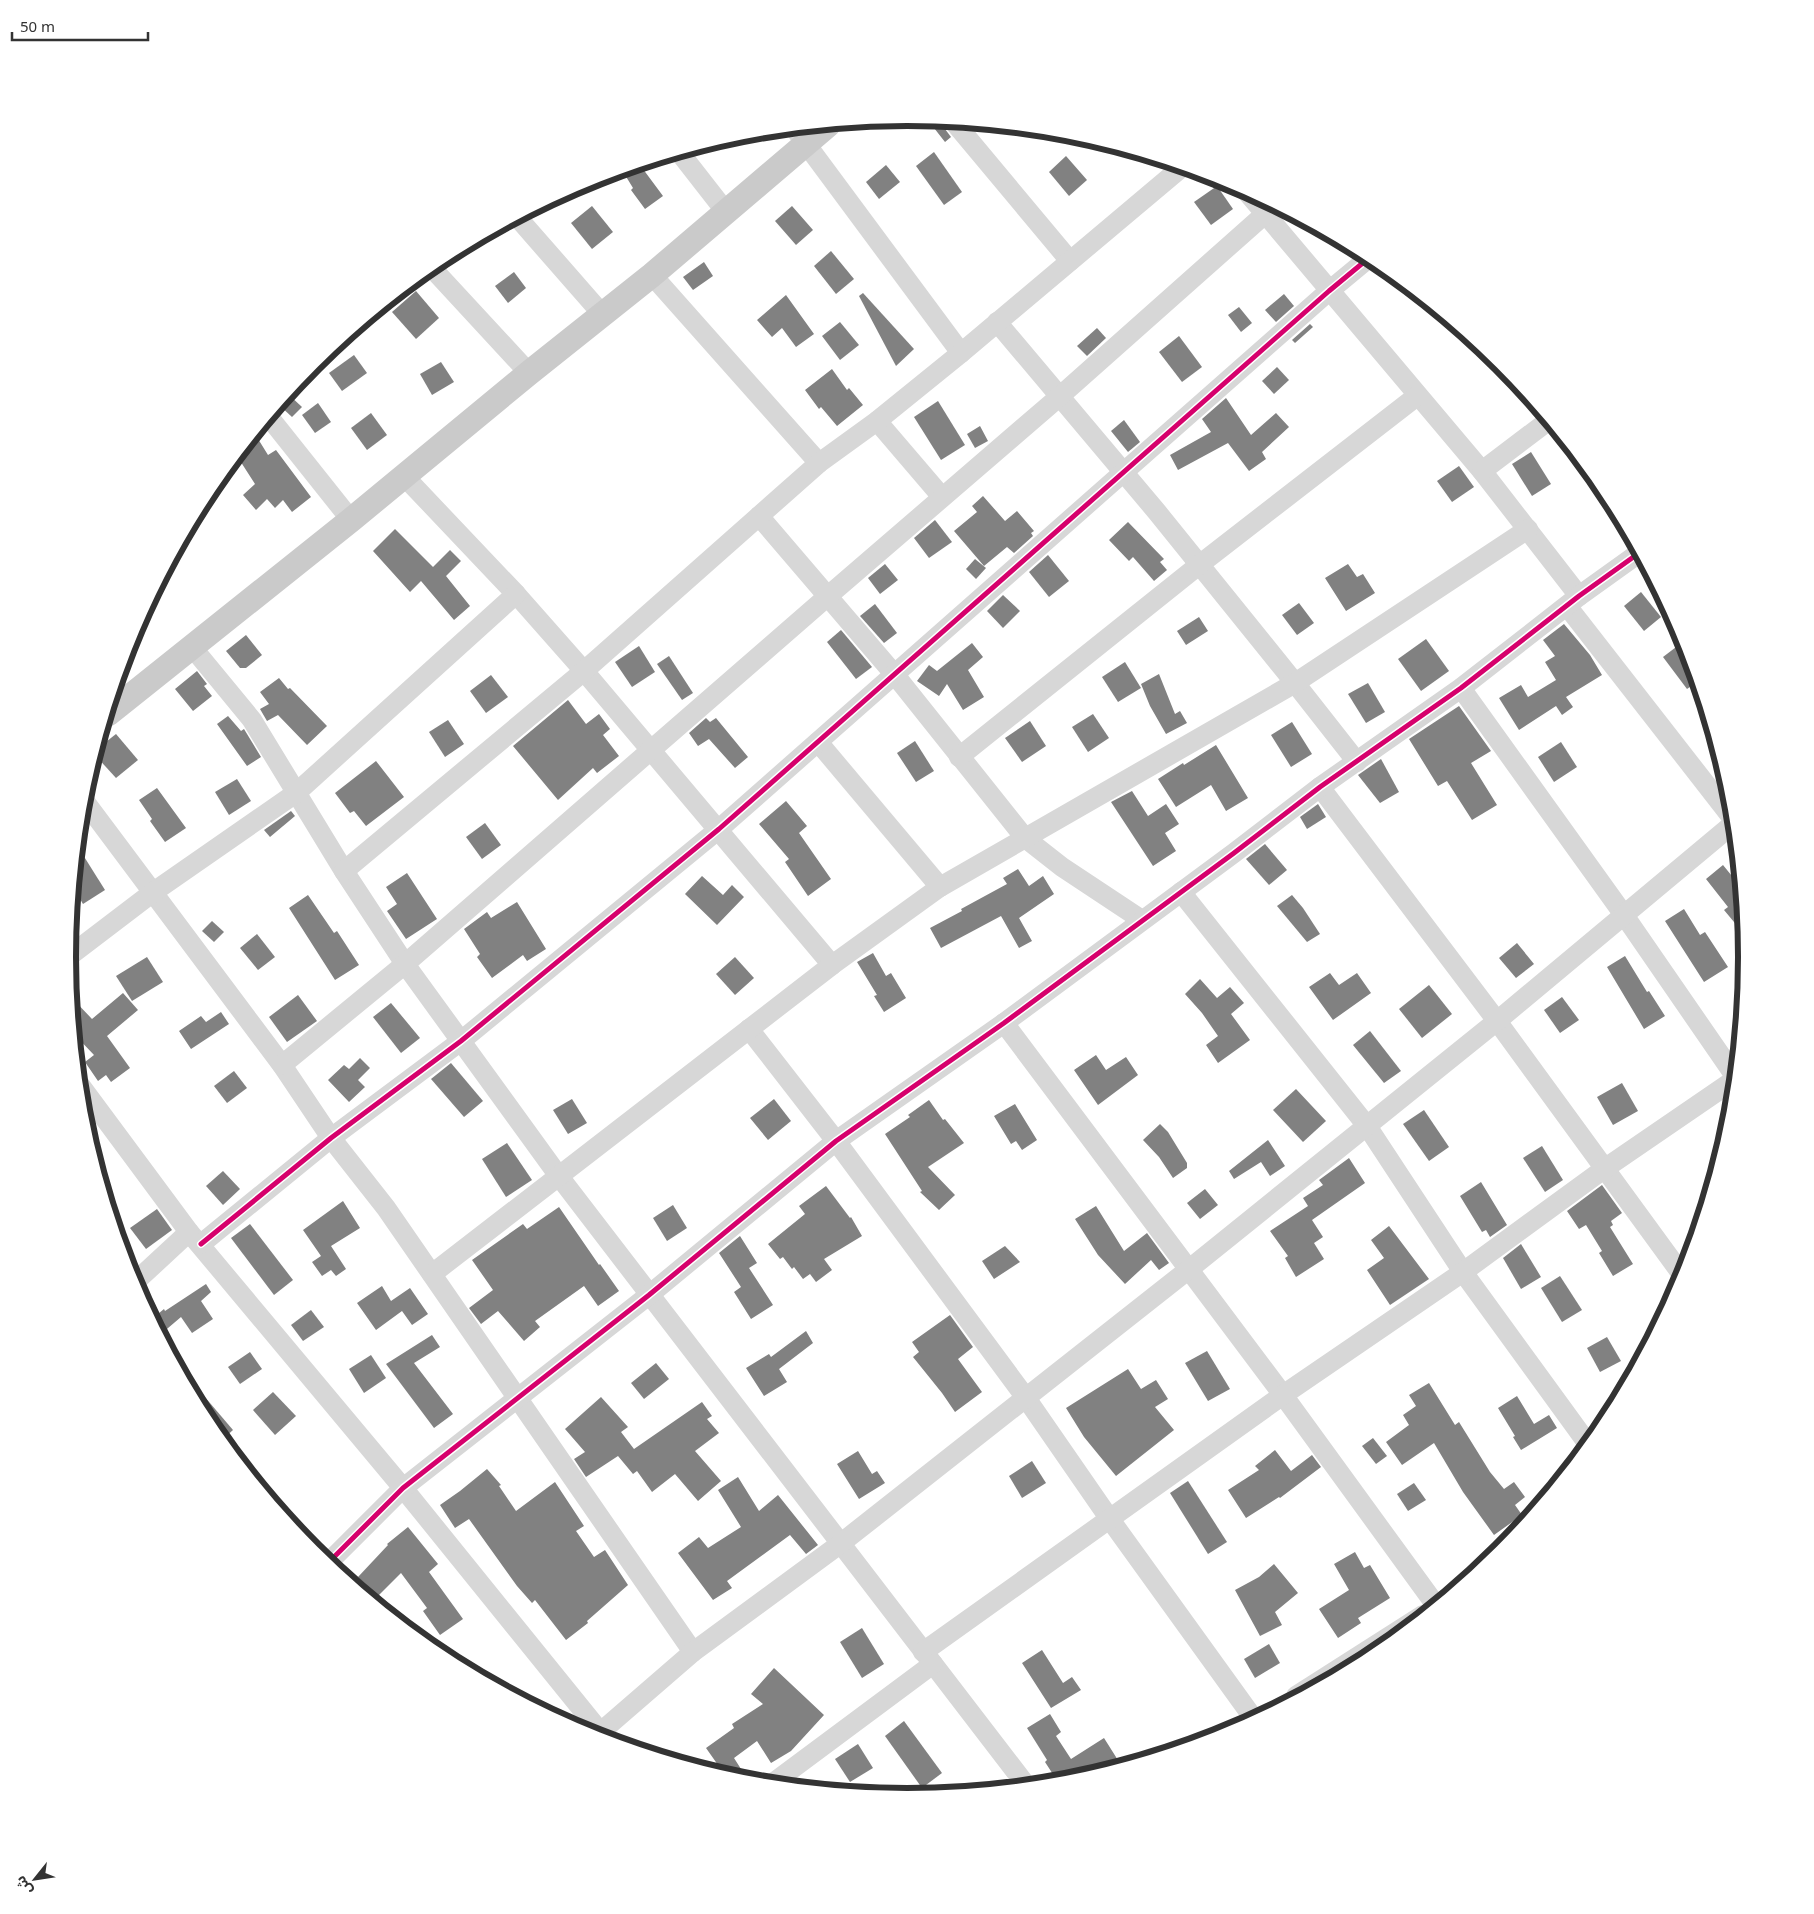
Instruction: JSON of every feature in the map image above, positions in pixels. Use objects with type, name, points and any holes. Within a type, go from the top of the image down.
[{"type":"main road","points":[[115,709],[351,520],[529,373],[652,275],[726,212],[801,136]]},
{"type":"street","points":[[959,128],[1070,261]]},
{"type":"street","points":[[801,136],[962,353]]},
{"type":"street","points":[[683,157],[726,212]]},
{"type":"street","points":[[344,871],[584,671],[819,463],[877,421],[962,353],[1177,171]]},
{"type":"street","points":[[282,1065],[405,964],[1059,397],[1269,209]]},
{"type":"street","points":[[1270,210],[1329,291],[1482,471],[1528,529],[1573,601],[1724,808]]},
{"type":"street","points":[[522,222],[602,314]]},
{"type":"street","points":[[141,1278],[461,1041],[719,829],[1363,263]]},
{"type":"street","points":[[436,272],[529,373]]},
{"type":"street","points":[[652,275],[819,463]]},
{"type":"street","points":[[997,322],[1124,472],[1295,683],[1356,762]]},
{"type":"street","points":[[959,757],[1199,565],[1417,396]]},
{"type":"street","points":[[273,420],[351,520]]},
{"type":"street","points":[[877,421],[942,497]]},
{"type":"street","points":[[1482,471],[1544,424]]},
{"type":"street","points":[[404,476],[516,594],[584,671],[832,965]]},
{"type":"street","points":[[759,516],[895,675],[1025,838],[1062,867],[1142,920]]},
{"type":"street","points":[[432,1274],[832,965],[940,887],[1295,683],[1528,529]]},
{"type":"street","points":[[333,1557],[403,1488],[650,1295],[836,1142],[1004,1023],[1320,787],[1461,688],[1573,601],[1634,557]]},
{"type":"street","points":[[76,951],[152,893],[296,793],[516,594]]},
{"type":"street","points":[[192,647],[252,720],[344,871],[405,964],[558,1176],[1022,1780]]},
{"type":"street","points":[[1461,688],[1624,914],[1730,1071]]},
{"type":"street","points":[[818,742],[940,887]]},
{"type":"street","points":[[1320,787],[1498,1021],[1677,1268]]},
{"type":"street","points":[[90,808],[282,1065],[331,1138],[386,1208],[693,1652]]},
{"type":"street","points":[[605,1731],[693,1652],[840,1544],[1188,1270],[1498,1021],[1728,829]]},
{"type":"street","points":[[1181,892],[1367,1126],[1463,1272],[1584,1438]]},
{"type":"street","points":[[1004,1023],[1283,1395],[1432,1600]]},
{"type":"street","points":[[749,1029],[836,1142],[1026,1398],[1109,1518],[1250,1713]]},
{"type":"street","points":[[780,1778],[928,1658],[1109,1518],[1283,1395],[1463,1272],[1604,1169],[1728,1083]]},
{"type":"street","points":[[88,1096],[195,1238],[403,1488],[595,1727]]},
{"type":"building","points":[[933,127],[945,127],[951,137],[945,142]]},
{"type":"building","points":[[934,152],[962,192],[944,205],[916,166]]},
{"type":"building","points":[[1066,156],[1087,180],[1069,196],[1049,172]]},
{"type":"building","points":[[886,165],[900,182],[879,199],[866,182]]},
{"type":"building","points":[[643,169],[663,196],[645,209],[631,190],[633,188],[625,175]]},
{"type":"building","points":[[1217,186],[1233,209],[1211,225],[1194,202]]},
{"type":"building","points":[[592,206],[613,232],[592,249],[571,223]]},
{"type":"building","points":[[792,206],[813,230],[796,245],[775,221]]},
{"type":"building","points":[[831,251],[854,279],[836,294],[814,266]]},
{"type":"building","points":[[704,262],[713,276],[693,290],[683,277]]},
{"type":"building","points":[[514,272],[526,288],[508,303],[495,286]]},
{"type":"building","points":[[416,291],[439,318],[416,339],[392,312]]},
{"type":"building","points":[[863,293],[914,349],[896,366],[859,296]]},
{"type":"building","points":[[1284,294],[1294,306],[1276,322],[1265,310]]},
{"type":"building","points":[[786,295],[814,334],[796,347],[782,328],[772,337],[757,320]]},
{"type":"building","points":[[1239,307],[1252,323],[1241,332],[1228,315]]},
{"type":"building","points":[[840,322],[859,345],[840,360],[822,336]]},
{"type":"building","points":[[1310,324],[1313,327],[1295,343],[1292,340]]},
{"type":"building","points":[[1097,328],[1106,338],[1087,356],[1077,346]]},
{"type":"building","points":[[1179,336],[1202,367],[1182,382],[1159,352]]},
{"type":"building","points":[[354,355],[367,373],[342,391],[329,373]]},
{"type":"building","points":[[441,362],[454,382],[432,395],[420,374]]},
{"type":"building","points":[[1277,367],[1289,380],[1274,394],[1262,381]]},
{"type":"building","points":[[832,369],[847,390],[849,388],[863,405],[837,426],[821,407],[819,409],[805,390]]},
{"type":"building","points":[[293,398],[302,407],[292,417],[283,408]]},
{"type":"building","points":[[1226,398],[1251,435],[1276,413],[1289,427],[1262,452],[1266,459],[1249,471],[1228,443],[1178,470],[1170,455],[1211,432],[1202,419]]},
{"type":"building","points":[[938,401],[965,445],[941,460],[914,417]]},
{"type":"building","points":[[318,403],[331,422],[315,433],[302,415]]},
{"type":"building","points":[[371,413],[387,435],[367,450],[351,428]]},
{"type":"building","points":[[1124,420],[1140,442],[1128,452],[1111,431]]},
{"type":"building","points":[[980,426],[988,441],[975,448],[967,434]]},
{"type":"building","points":[[258,439],[268,455],[276,450],[311,497],[292,512],[283,500],[275,508],[267,499],[256,510],[243,495],[255,484],[240,461]]},
{"type":"building","points":[[1531,452],[1551,484],[1532,496],[1512,464]]},
{"type":"building","points":[[1459,466],[1474,487],[1452,502],[1437,481]]},
{"type":"building","points":[[983,496],[1005,521],[1017,511],[1034,531],[1031,533],[1033,536],[1014,553],[1007,547],[984,566],[954,531],[977,512],[972,506]]},
{"type":"building","points":[[935,520],[952,542],[929,558],[914,538]]},
{"type":"building","points":[[1128,522],[1164,559],[1160,562],[1167,570],[1154,581],[1133,557],[1129,561],[1109,540]]},
{"type":"building","points":[[395,529],[433,567],[450,550],[461,561],[446,576],[470,606],[454,620],[421,581],[410,592],[373,551]]},
{"type":"building","points":[[1048,555],[1069,581],[1049,597],[1029,572]]},
{"type":"building","points":[[975,559],[986,568],[976,579],[966,569]]},
{"type":"building","points":[[885,564],[898,580],[880,594],[868,578]]},
{"type":"building","points":[[1348,564],[1357,577],[1363,574],[1375,593],[1346,611],[1325,578]]},
{"type":"building","points":[[1641,592],[1661,617],[1644,631],[1624,606]]},
{"type":"building","points":[[1003,595],[1020,611],[1003,628],[987,611]]},
{"type":"building","points":[[1299,603],[1314,623],[1297,635],[1282,615]]},
{"type":"building","points":[[875,604],[897,633],[884,643],[860,616]]},
{"type":"building","points":[[1199,617],[1208,631],[1186,645],[1177,631]]},
{"type":"building","points":[[1564,624],[1590,655],[1602,675],[1566,697],[1573,707],[1562,715],[1556,706],[1519,730],[1499,698],[1521,685],[1528,697],[1556,680],[1545,662],[1555,656],[1543,640]]},
{"type":"building","points":[[841,630],[872,667],[856,679],[827,642]]},
{"type":"building","points":[[246,635],[262,655],[246,668],[240,668],[226,651]]},
{"type":"building","points":[[1426,639],[1449,671],[1421,691],[1398,659]]},
{"type":"building","points":[[972,643],[983,657],[968,670],[984,697],[963,710],[947,684],[939,696],[917,681],[929,665],[937,671]]},
{"type":"building","points":[[639,646],[655,672],[632,687],[615,662]]},
{"type":"building","points":[[1678,646],[1692,685],[1687,689],[1663,657]]},
{"type":"building","points":[[669,656],[693,693],[682,700],[657,664]]},
{"type":"building","points":[[1125,662],[1141,688],[1118,702],[1102,677]]},
{"type":"building","points":[[197,671],[207,684],[204,686],[212,696],[193,711],[175,689]]},
{"type":"building","points":[[1159,674],[1175,714],[1180,711],[1187,723],[1166,734],[1150,706],[1141,684]]},
{"type":"building","points":[[491,675],[508,697],[486,713],[470,691]]},
{"type":"building","points":[[279,678],[327,726],[307,745],[278,715],[267,721],[260,709],[269,704],[260,692]]},
{"type":"building","points":[[1368,683],[1385,712],[1366,723],[1348,694]]},
{"type":"building","points":[[568,700],[586,724],[599,714],[610,729],[603,735],[619,756],[597,773],[593,768],[558,800],[513,746]]},
{"type":"building","points":[[1459,706],[1491,751],[1471,763],[1497,805],[1472,820],[1447,781],[1438,786],[1409,739]]},
{"type":"building","points":[[1093,714],[1109,738],[1088,752],[1072,727]]},
{"type":"building","points":[[228,716],[241,731],[244,729],[261,757],[247,766],[217,724]]},
{"type":"building","points":[[706,718],[710,722],[716,718],[748,757],[735,768],[709,739],[698,746],[689,733]]},
{"type":"building","points":[[448,720],[464,744],[445,757],[429,732]]},
{"type":"building","points":[[1030,721],[1046,746],[1022,762],[1005,738]]},
{"type":"building","points":[[1292,722],[1312,754],[1291,767],[1271,735]]},
{"type":"building","points":[[116,734],[138,760],[116,778],[100,761],[105,743]]},
{"type":"building","points":[[915,741],[934,771],[916,782],[897,753]]},
{"type":"building","points":[[1561,742],[1577,767],[1554,782],[1538,757]]},
{"type":"building","points":[[1216,745],[1248,798],[1226,811],[1211,785],[1176,807],[1158,779]]},
{"type":"building","points":[[1381,759],[1399,792],[1380,803],[1358,775]]},
{"type":"building","points":[[376,761],[404,797],[366,826],[354,811],[350,813],[335,793]]},
{"type":"building","points":[[237,779],[251,801],[229,815],[215,792]]},
{"type":"building","points":[[157,788],[186,828],[165,842],[150,821],[152,819],[139,800]]},
{"type":"building","points":[[1132,791],[1148,816],[1166,804],[1179,824],[1165,833],[1176,851],[1153,866],[1111,802]]},
{"type":"building","points":[[786,801],[807,826],[799,833],[831,879],[808,896],[785,862],[789,859],[759,824]]},
{"type":"building","points":[[1318,804],[1326,817],[1307,829],[1300,817]]},
{"type":"building","points":[[291,811],[295,816],[270,837],[264,830]]},
{"type":"building","points":[[485,823],[501,845],[482,859],[466,837]]},
{"type":"building","points":[[1265,844],[1287,870],[1269,885],[1246,859]]},
{"type":"building","points":[[83,854],[105,890],[83,904],[79,897]]},
{"type":"building","points":[[1723,865],[1734,878],[1737,925],[1724,910],[1728,907],[1706,879]]},
{"type":"building","points":[[1018,869],[1029,886],[1043,876],[1054,894],[1019,918],[1032,941],[1019,948],[1001,916],[941,948],[930,928],[1007,884],[1003,878]]},
{"type":"building","points":[[407,873],[437,919],[406,939],[387,911],[397,904],[386,887]]},
{"type":"building","points":[[702,876],[723,895],[732,885],[744,897],[717,925],[685,894]]},
{"type":"building","points":[[308,895],[334,933],[337,931],[359,965],[335,980],[289,908]]},
{"type":"building","points":[[1292,895],[1320,934],[1307,942],[1277,906]]},
{"type":"building","points":[[517,902],[546,949],[527,961],[523,955],[492,978],[477,957],[480,954],[464,929],[487,912],[491,918]]},
{"type":"building","points":[[1684,909],[1700,935],[1705,932],[1728,967],[1704,982],[1665,921]]},
{"type":"building","points":[[212,921],[224,932],[214,942],[202,931]]},
{"type":"building","points":[[257,934],[275,957],[258,970],[240,948]]},
{"type":"building","points":[[1517,943],[1534,964],[1516,978],[1499,958]]},
{"type":"building","points":[[873,953],[886,976],[891,973],[906,998],[884,1012],[874,996],[877,995],[857,962]]},
{"type":"building","points":[[1625,956],[1647,992],[1649,991],[1665,1016],[1644,1029],[1607,967]]},
{"type":"building","points":[[147,957],[163,982],[132,1001],[116,976]]},
{"type":"building","points":[[735,957],[754,978],[735,995],[716,974]]},
{"type":"building","points":[[1330,973],[1339,985],[1357,973],[1371,993],[1333,1020],[1309,987]]},
{"type":"building","points":[[1200,979],[1217,998],[1230,987],[1244,1003],[1231,1014],[1250,1040],[1218,1063],[1206,1045],[1218,1036],[1202,1013],[1185,994]]},
{"type":"building","points":[[1429,985],[1452,1014],[1422,1038],[1399,1009]]},
{"type":"building","points":[[123,993],[138,1010],[107,1036],[130,1068],[111,1082],[106,1075],[98,1081],[85,1062],[94,1055],[81,1041],[78,1004],[92,1019]]},
{"type":"building","points":[[298,995],[317,1021],[287,1042],[269,1017]]},
{"type":"building","points":[[1562,997],[1579,1020],[1560,1033],[1544,1010]]},
{"type":"building","points":[[391,1003],[420,1038],[401,1053],[373,1017]]},
{"type":"building","points":[[221,1012],[229,1024],[191,1049],[179,1031],[201,1016],[206,1022]]},
{"type":"building","points":[[1370,1031],[1401,1071],[1384,1083],[1353,1045]]},
{"type":"building","points":[[1096,1055],[1106,1070],[1126,1057],[1138,1075],[1098,1105],[1074,1070]]},
{"type":"building","points":[[360,1058],[370,1068],[358,1080],[365,1087],[349,1102],[328,1080],[344,1065],[349,1069]]},
{"type":"building","points":[[451,1063],[483,1101],[464,1117],[431,1079]]},
{"type":"building","points":[[234,1071],[247,1088],[227,1103],[214,1086]]},
{"type":"building","points":[[1622,1083],[1638,1111],[1613,1125],[1597,1097]]},
{"type":"building","points":[[1296,1089],[1326,1121],[1303,1142],[1273,1110]]},
{"type":"building","points":[[572,1099],[587,1123],[568,1134],[553,1110]]},
{"type":"building","points":[[774,1099],[791,1121],[768,1140],[750,1118]]},
{"type":"building","points":[[929,1100],[943,1120],[945,1119],[964,1143],[928,1167],[955,1195],[939,1210],[920,1192],[922,1191],[885,1134],[910,1117],[908,1115]]},
{"type":"building","points":[[1015,1104],[1037,1140],[1022,1150],[1016,1141],[1011,1144],[994,1116]]},
{"type":"building","points":[[1424,1110],[1449,1147],[1429,1161],[1403,1124]]},
{"type":"building","points":[[1160,1124],[1168,1132],[1187,1163],[1187,1168],[1173,1178],[1159,1157],[1143,1140]]},
{"type":"building","points":[[1268,1140],[1285,1166],[1270,1176],[1261,1162],[1234,1179],[1229,1171]]},
{"type":"building","points":[[507,1143],[532,1180],[506,1197],[482,1159]]},
{"type":"building","points":[[1542,1146],[1563,1180],[1545,1192],[1523,1158]]},
{"type":"building","points":[[1349,1158],[1365,1183],[1312,1220],[1323,1237],[1314,1243],[1324,1259],[1296,1277],[1285,1258],[1288,1256],[1270,1231],[1308,1206],[1303,1198],[1323,1185],[1319,1180]]},
{"type":"building","points":[[223,1171],[240,1189],[223,1205],[206,1186]]},
{"type":"building","points":[[1481,1182],[1507,1225],[1490,1237],[1486,1230],[1482,1232],[1460,1196]]},
{"type":"building","points":[[1602,1185],[1622,1213],[1611,1221],[1613,1225],[1610,1227],[1633,1264],[1613,1276],[1599,1253],[1602,1251],[1586,1225],[1579,1229],[1567,1211]]},
{"type":"building","points":[[826,1186],[851,1217],[862,1236],[824,1259],[832,1270],[816,1282],[810,1274],[803,1279],[783,1257],[780,1259],[768,1244],[805,1214],[799,1206]]},
{"type":"building","points":[[1205,1189],[1218,1205],[1200,1219],[1187,1203]]},
{"type":"building","points":[[343,1201],[360,1228],[331,1246],[346,1269],[336,1276],[331,1270],[322,1276],[312,1262],[321,1256],[303,1230]]},
{"type":"building","points":[[673,1205],[687,1228],[667,1241],[653,1218]]},
{"type":"building","points":[[1096,1206],[1124,1251],[1147,1233],[1169,1263],[1159,1270],[1151,1260],[1125,1284],[1098,1255],[1075,1219]]},
{"type":"building","points":[[559,1207],[619,1291],[598,1306],[584,1286],[535,1321],[540,1327],[524,1341],[498,1311],[481,1324],[469,1308],[493,1290],[472,1260],[523,1224],[527,1229]]},
{"type":"building","points":[[157,1209],[172,1230],[146,1249],[130,1228]]},
{"type":"building","points":[[250,1224],[293,1280],[274,1295],[231,1238]]},
{"type":"building","points":[[1389,1226],[1429,1279],[1390,1305],[1367,1270],[1384,1258],[1371,1240]]},
{"type":"building","points":[[740,1236],[757,1263],[749,1268],[773,1305],[751,1319],[734,1292],[741,1287],[719,1253]]},
{"type":"building","points":[[1521,1244],[1541,1277],[1521,1289],[1503,1258]]},
{"type":"building","points":[[1005,1246],[1020,1262],[994,1279],[982,1261]]},
{"type":"building","points":[[1560,1276],[1582,1310],[1562,1322],[1541,1288]]},
{"type":"building","points":[[206,1284],[211,1292],[201,1301],[213,1319],[192,1333],[181,1317],[165,1330],[157,1314],[164,1309],[165,1311]]},
{"type":"building","points":[[382,1286],[391,1301],[410,1288],[428,1314],[412,1325],[402,1311],[376,1330],[357,1303]]},
{"type":"building","points":[[311,1310],[324,1327],[303,1341],[291,1325]]},
{"type":"building","points":[[950,1315],[973,1347],[958,1359],[982,1392],[955,1412],[913,1357],[919,1352],[912,1342]]},
{"type":"building","points":[[806,1331],[813,1343],[779,1369],[787,1382],[764,1396],[746,1368],[769,1354],[771,1357]]},
{"type":"building","points":[[432,1335],[440,1347],[414,1363],[453,1414],[434,1428],[386,1364]]},
{"type":"building","points":[[1607,1337],[1621,1361],[1600,1372],[1587,1348]]},
{"type":"building","points":[[1207,1351],[1230,1389],[1208,1401],[1185,1363]]},
{"type":"building","points":[[250,1352],[262,1369],[240,1384],[228,1367]]},
{"type":"building","points":[[371,1355],[386,1378],[364,1393],[349,1369]]},
{"type":"building","points":[[656,1363],[669,1379],[644,1399],[631,1383]]},
{"type":"building","points":[[1128,1369],[1141,1389],[1156,1380],[1168,1399],[1155,1407],[1174,1430],[1116,1476],[1084,1437],[1066,1408]]},
{"type":"building","points":[[1429,1383],[1455,1425],[1459,1422],[1490,1472],[1504,1489],[1514,1482],[1525,1497],[1515,1505],[1522,1515],[1494,1535],[1463,1492],[1434,1443],[1402,1465],[1386,1442],[1409,1425],[1403,1415],[1416,1406],[1409,1395]]},
{"type":"building","points":[[198,1389],[233,1430],[228,1435]]},
{"type":"building","points":[[273,1392],[296,1416],[275,1435],[253,1410]]},
{"type":"building","points":[[1517,1396],[1534,1424],[1549,1415],[1557,1428],[1521,1450],[1498,1408]]},
{"type":"building","points":[[601,1397],[628,1427],[621,1432],[634,1449],[702,1402],[712,1416],[707,1419],[719,1433],[695,1451],[721,1481],[698,1501],[675,1474],[652,1492],[637,1471],[633,1474],[618,1456],[586,1477],[574,1459],[585,1452],[565,1429]]},
{"type":"building","points":[[1373,1438],[1387,1456],[1376,1464],[1362,1446]]},
{"type":"building","points":[[1275,1450],[1291,1471],[1312,1455],[1321,1467],[1280,1498],[1246,1518],[1228,1490],[1259,1470],[1255,1466]]},
{"type":"building","points":[[858,1451],[872,1474],[877,1471],[885,1483],[859,1499],[837,1464]]},
{"type":"building","points":[[1032,1461],[1046,1483],[1022,1498],[1009,1476]]},
{"type":"building","points":[[487,1469],[501,1485],[499,1486],[516,1511],[555,1482],[584,1526],[576,1531],[594,1557],[605,1550],[628,1585],[587,1621],[588,1623],[566,1640],[535,1600],[532,1603],[517,1586],[469,1519],[455,1528],[440,1505]]},
{"type":"building","points":[[738,1477],[759,1511],[778,1495],[818,1545],[806,1554],[790,1535],[727,1581],[732,1588],[713,1600],[678,1553],[699,1537],[708,1548],[741,1527],[718,1490]]},
{"type":"building","points":[[1188,1481],[1227,1542],[1208,1554],[1170,1493]]},
{"type":"building","points":[[1414,1483],[1426,1500],[1408,1511],[1397,1494]]},
{"type":"building","points":[[408,1527],[438,1564],[429,1572],[463,1619],[440,1635],[423,1611],[427,1608],[401,1573],[378,1596],[358,1577],[387,1544]]},
{"type":"building","points":[[1355,1552],[1364,1568],[1370,1565],[1390,1598],[1358,1618],[1361,1623],[1338,1638],[1319,1609],[1349,1590],[1334,1564]]},
{"type":"building","points":[[1274,1564],[1298,1593],[1275,1612],[1282,1625],[1260,1636],[1235,1590],[1259,1577]]},
{"type":"building","points":[[862,1628],[884,1664],[862,1678],[840,1642]]},
{"type":"building","points":[[1269,1644],[1280,1663],[1255,1678],[1244,1659]]},
{"type":"building","points":[[1042,1650],[1063,1683],[1072,1677],[1081,1690],[1051,1708],[1022,1663]]},
{"type":"building","points":[[774,1668],[824,1715],[791,1751],[771,1763],[757,1741],[734,1758],[741,1769],[739,1771],[718,1765],[706,1748],[734,1728],[732,1724],[763,1704],[751,1694]]},
{"type":"building","points":[[1050,1714],[1061,1732],[1056,1736],[1071,1759],[1104,1738],[1118,1760],[1053,1775],[1045,1762],[1047,1760],[1027,1728]]},
{"type":"building","points":[[904,1721],[942,1773],[922,1787],[885,1736]]},
{"type":"building","points":[[858,1744],[873,1768],[850,1782],[835,1759]]},
{"type":"cycle path","points":[[201,1244],[331,1138],[461,1041],[719,829],[1363,263]]},
{"type":"cycle path","points":[[334,1557],[403,1488],[649,1295],[836,1141],[1004,1023],[1320,787],[1461,688],[1579,596],[1634,557]]}]
